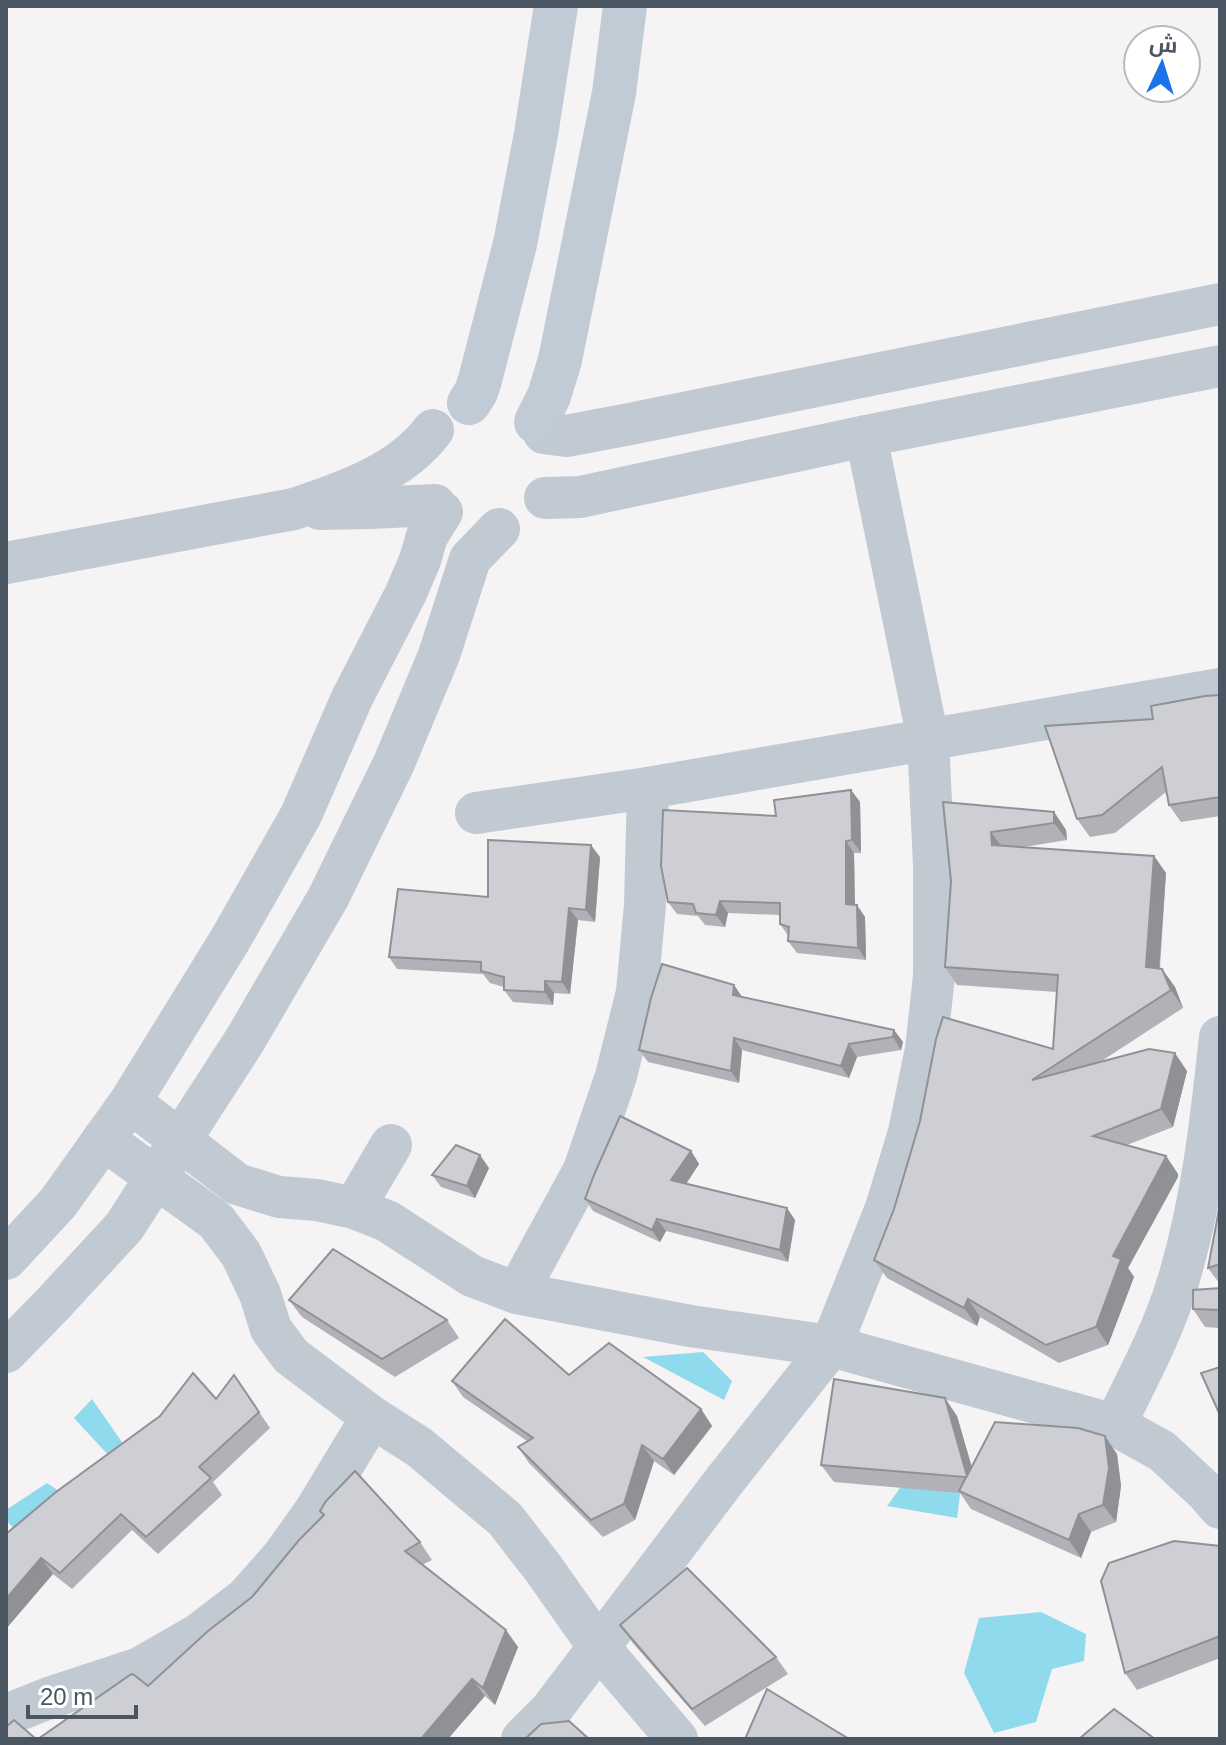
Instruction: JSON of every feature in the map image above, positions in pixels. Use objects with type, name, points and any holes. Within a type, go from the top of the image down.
[{"type":"street","points":[[469,403],[480,380],[515,244],[556,6]]},
{"type":"street","points":[[433,430],[423,454],[424,480],[438,508],[458,524],[479,530],[499,529],[525,519],[545,498],[553,465],[550,448],[540,427],[560,360],[614,93],[625,6]]},
{"type":"street","points":[[6,563],[294,509],[334,496],[381,473],[416,449],[449,413],[469,403],[505,403],[522,411],[540,427],[566,436],[1220,304]]},
{"type":"street","points":[[545,498],[580,497],[866,436],[1220,366]]},
{"type":"street","points":[[522,1739],[551,1710],[831,1346],[886,1208],[909,1132],[926,1049],[934,960],[934,865],[928,739],[866,436]]},
{"type":"street","points":[[294,509],[438,508]]},
{"type":"street","points":[[6,1259],[58,1203],[130,1102],[230,940],[301,815],[352,698],[406,593],[438,508]]},
{"type":"street","points":[[6,1352],[124,1227],[245,1040],[328,898],[394,763],[439,655],[470,559],[499,529]]},
{"type":"street","points":[[476,813],[648,788],[1220,689]]},
{"type":"street","points":[[517,1293],[584,1170],[616,1076],[637,992],[645,905],[648,788]]},
{"type":"street","points":[[1115,1425],[1157,1339],[1177,1286],[1196,1215],[1207,1152],[1220,1037]]},
{"type":"street","points":[[130,1102],[237,1184],[279,1197],[317,1200],[354,1208],[387,1221],[472,1276],[517,1293],[690,1326],[831,1346],[1115,1425],[1162,1451],[1220,1508]]},
{"type":"street","points":[[103,1139],[216,1221],[241,1254],[260,1294],[271,1329],[291,1356],[372,1417],[419,1447],[505,1519],[598,1646],[677,1739]]},
{"type":"street","points":[[354,1208],[391,1145]]},
{"type":"street","points":[[241,1254],[279,1197]]},
{"type":"street","points":[[6,1715],[140,1668],[199,1634],[246,1598],[283,1556],[315,1511],[372,1417]]},
{"type":"water","points":[[703,1352],[732,1381],[724,1400],[643,1357]]},
{"type":"water","points":[[92,1399],[124,1445],[112,1459],[74,1418]]},
{"type":"water","points":[[47,1483],[65,1495],[17,1532],[6,1520],[6,1510]]},
{"type":"water","points":[[961,1486],[957,1518],[887,1506],[900,1488]]},
{"type":"water","points":[[1041,1612],[1086,1634],[1084,1661],[1052,1669],[1036,1722],[994,1733],[964,1673],[979,1618]]},
{"type":"building","points":[[1220,695],[1220,797],[1169,805],[1162,767],[1102,815],[1077,819],[1045,726],[1153,719],[1151,706]]},
{"type":"building","points":[[851,790],[852,840],[846,841],[846,904],[857,905],[858,948],[788,941],[789,927],[780,924],[780,903],[720,901],[716,915],[696,913],[693,904],[668,902],[661,866],[663,810],[776,816],[774,800]]},
{"type":"building","points":[[943,802],[1054,812],[1054,823],[991,832],[992,845],[1154,856],[1146,967],[1162,969],[1171,990],[1032,1080],[1149,1049],[1175,1053],[1161,1109],[1093,1136],[1166,1156],[1113,1256],[1121,1259],[1096,1327],[1046,1345],[968,1299],[964,1308],[874,1260],[894,1209],[920,1121],[943,1017],[1053,1049],[1058,975],[945,967],[951,881]]},
{"type":"building","points":[[488,840],[591,845],[586,910],[569,908],[562,982],[545,981],[545,992],[504,990],[504,977],[481,971],[481,962],[389,957],[398,889],[488,897]]},
{"type":"building","points":[[662,964],[734,985],[733,995],[894,1030],[893,1037],[849,1044],[841,1066],[734,1038],[731,1071],[639,1050]]},
{"type":"building","points":[[620,1116],[691,1151],[671,1180],[787,1208],[780,1250],[657,1219],[652,1230],[585,1199]]},
{"type":"building","points":[[456,1145],[480,1155],[467,1186],[432,1175]]},
{"type":"building","points":[[1220,1204],[1220,1264],[1208,1268]]},
{"type":"building","points":[[333,1249],[447,1320],[382,1359],[289,1300]]},
{"type":"building","points":[[1220,1288],[1220,1310],[1193,1309],[1193,1290]]},
{"type":"building","points":[[505,1319],[569,1375],[609,1343],[701,1409],[663,1459],[642,1445],[624,1504],[591,1520],[518,1447],[533,1438],[452,1381]]},
{"type":"building","points":[[1220,1367],[1220,1415],[1201,1373]]},
{"type":"building","points":[[193,1373],[216,1399],[234,1375],[259,1412],[199,1467],[211,1478],[146,1537],[121,1514],[60,1573],[41,1558],[6,1599],[6,1534],[56,1492],[160,1416]]},
{"type":"building","points":[[834,1379],[945,1398],[967,1476],[995,1422],[1078,1428],[1105,1436],[1109,1468],[1103,1505],[1079,1514],[1069,1540],[959,1491],[966,1477],[821,1465]]},
{"type":"building","points":[[355,1471],[420,1542],[405,1551],[506,1630],[483,1688],[472,1679],[421,1739],[38,1739],[130,1675],[133,1674],[148,1686],[208,1631],[252,1597],[324,1515],[320,1511],[326,1501]]},
{"type":"building","points":[[1174,1541],[1220,1546],[1220,1636],[1125,1673],[1101,1581],[1109,1563]]},
{"type":"building","points":[[687,1568],[776,1657],[692,1709],[620,1625]]},
{"type":"building","points":[[767,1689],[849,1739],[745,1739]]},
{"type":"building","points":[[1114,1709],[1155,1739],[1079,1739]]},
{"type":"building","points":[[14,1720],[36,1739],[6,1739],[6,1727]]},
{"type":"building","points":[[569,1721],[589,1739],[525,1739],[541,1724]]}]
